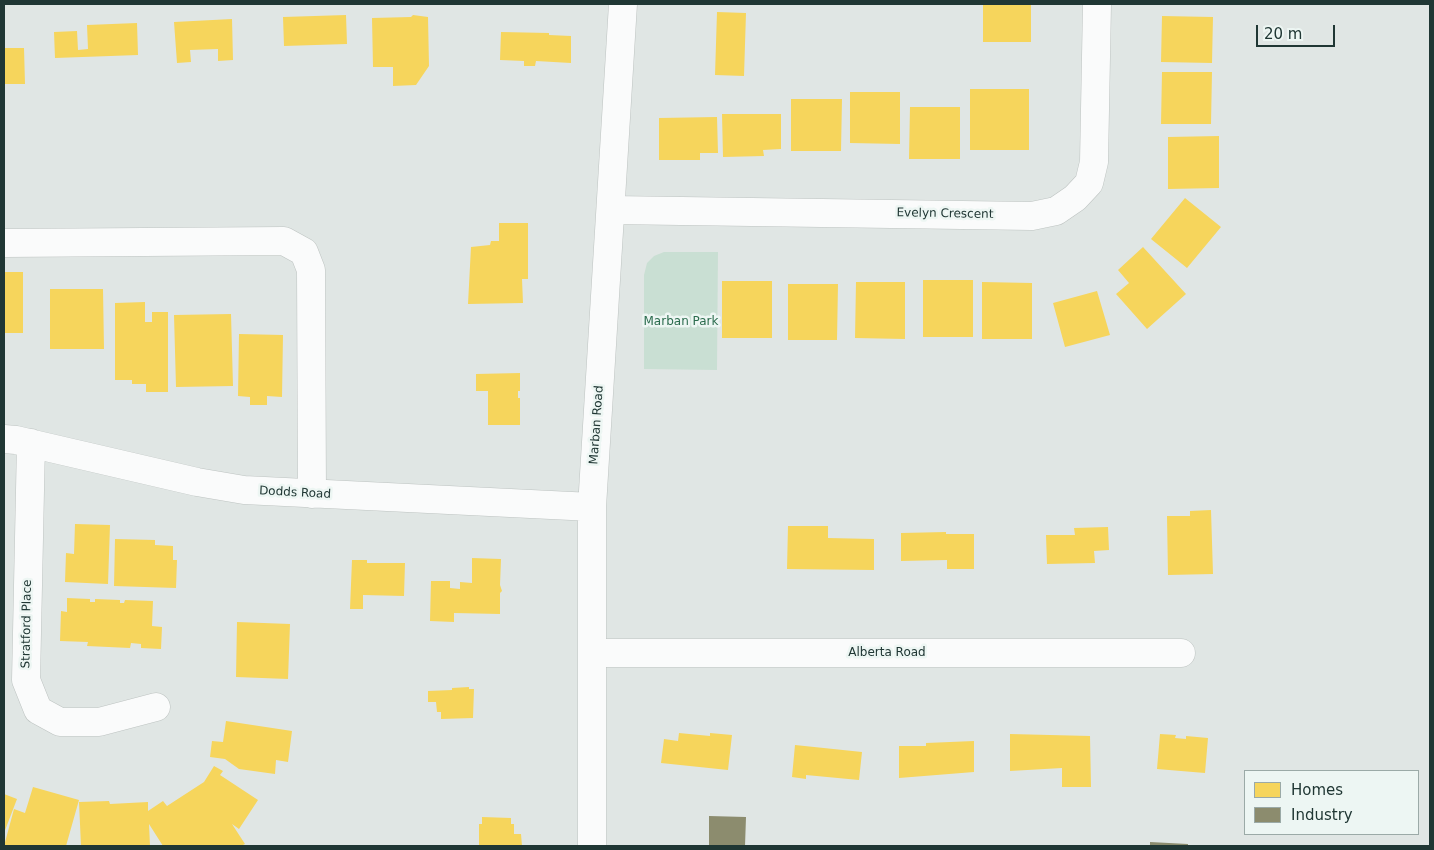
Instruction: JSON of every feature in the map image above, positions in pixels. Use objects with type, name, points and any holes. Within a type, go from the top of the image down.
[{"type":"street","name":"Marban Road","points":[[592,846],[592,507],[624,4]]},
{"type":"street","name":"Evelyn Crescent","points":[[610,210],[1032,216],[1056,211],[1075,198],[1089,183],[1094,162],[1097,4]]},
{"type":"street","points":[[4,243],[284,241],[304,252],[310,270],[312,494]]},
{"type":"street","name":"Dodds Road","points":[[4,439],[31,443],[197,482],[244,490],[592,507]]},
{"type":"street","name":"Stratford Place","points":[[31,443],[26,680],[38,710],[60,722],[99,722],[156,707]]},
{"type":"street","name":"Alberta Road","points":[[593,652],[1181,653]]},
{"type":"green space","name":"Marban Park","points":[[664,252],[718,252],[717,370],[644,369],[644,275],[647,263],[654,256]]},
{"type":"building: Homes","points":[[983,4],[1031,4],[1031,42],[983,42]]},
{"type":"building: Homes","points":[[717,12],[746,13],[744,76],[715,75]]},
{"type":"building: Homes","points":[[346,15],[347,44],[284,46],[283,17]]},
{"type":"building: Homes","points":[[413,15],[428,17],[429,66],[416,85],[393,86],[393,67],[373,67],[372,18],[411,17]]},
{"type":"building: Homes","points":[[1162,16],[1213,17],[1212,63],[1161,62]]},
{"type":"building: Homes","points":[[232,19],[233,60],[218,61],[218,49],[190,50],[191,62],[177,63],[174,22]]},
{"type":"building: Homes","points":[[137,23],[138,55],[55,58],[54,32],[77,31],[78,50],[88,49],[87,25]]},
{"type":"building: Homes","points":[[501,32],[549,33],[549,35],[571,36],[571,63],[536,61],[535,66],[524,66],[524,61],[500,60]]},
{"type":"building: Homes","points":[[4,48],[24,48],[25,84],[4,84]]},
{"type":"building: Homes","points":[[1162,72],[1212,72],[1211,124],[1161,124]]},
{"type":"building: Homes","points":[[970,89],[1029,89],[1029,150],[970,150]]},
{"type":"building: Homes","points":[[850,92],[900,92],[900,144],[850,143]]},
{"type":"building: Homes","points":[[791,99],[842,99],[841,151],[791,151]]},
{"type":"building: Homes","points":[[910,107],[960,107],[960,159],[909,159]]},
{"type":"building: Homes","points":[[722,114],[781,114],[781,149],[763,150],[764,156],[723,157]]},
{"type":"building: Homes","points":[[717,117],[718,153],[700,153],[700,160],[659,160],[659,118]]},
{"type":"building: Homes","points":[[1219,136],[1219,188],[1168,189],[1168,137]]},
{"type":"building: Homes","points":[[1185,198],[1221,227],[1187,268],[1151,239]]},
{"type":"building: Homes","points":[[499,223],[528,223],[528,279],[522,279],[523,303],[468,304],[471,247],[490,245],[491,241],[499,241]]},
{"type":"building: Homes","points":[[1143,247],[1186,294],[1147,329],[1116,294],[1129,283],[1118,270]]},
{"type":"building: Homes","points":[[4,272],[23,272],[23,333],[4,333]]},
{"type":"building: Homes","points":[[923,280],[973,280],[973,337],[923,337]]},
{"type":"building: Homes","points":[[722,281],[772,281],[772,338],[722,338]]},
{"type":"building: Homes","points":[[856,282],[905,282],[905,339],[855,338]]},
{"type":"building: Homes","points":[[982,282],[1032,283],[1032,339],[982,339]]},
{"type":"building: Homes","points":[[788,284],[838,284],[837,340],[788,340]]},
{"type":"building: Homes","points":[[50,289],[103,289],[104,349],[50,349]]},
{"type":"building: Homes","points":[[1097,291],[1110,335],[1065,347],[1053,303]]},
{"type":"building: Homes","points":[[145,302],[145,322],[152,322],[152,312],[168,312],[168,392],[146,392],[146,384],[132,384],[132,380],[115,380],[115,303]]},
{"type":"building: Homes","points":[[231,314],[233,386],[176,387],[174,315]]},
{"type":"building: Homes","points":[[239,334],[283,335],[282,397],[267,396],[267,405],[250,405],[250,397],[238,396]]},
{"type":"building: Homes","points":[[520,373],[518,398],[520,398],[520,425],[488,425],[488,391],[476,391],[476,374]]},
{"type":"building: Homes","points":[[1211,510],[1213,574],[1168,575],[1167,516],[1190,516],[1190,511]]},
{"type":"building: Homes","points":[[75,524],[110,525],[108,584],[65,582],[66,553],[74,554]]},
{"type":"building: Homes","points":[[788,526],[828,526],[828,538],[874,539],[874,570],[787,569]]},
{"type":"building: Homes","points":[[1108,527],[1109,550],[1094,551],[1095,563],[1047,564],[1046,535],[1075,535],[1074,528]]},
{"type":"building: Homes","points":[[946,532],[946,534],[974,534],[974,569],[947,569],[947,560],[901,561],[901,533]]},
{"type":"building: Homes","points":[[115,539],[155,540],[155,545],[173,546],[173,560],[177,560],[176,588],[114,586]]},
{"type":"building: Homes","points":[[472,558],[501,559],[500,585],[502,591],[500,593],[500,614],[454,613],[454,622],[430,621],[431,581],[450,581],[450,588],[460,589],[460,582],[472,583]]},
{"type":"building: Homes","points":[[352,560],[367,560],[367,563],[405,563],[404,596],[363,595],[363,609],[350,609]]},
{"type":"building: Homes","points":[[67,598],[90,599],[90,602],[95,602],[95,599],[120,600],[120,603],[124,603],[125,600],[153,601],[152,626],[162,627],[161,649],[141,648],[141,644],[131,643],[130,648],[87,646],[88,642],[60,641],[61,611],[67,612]]},
{"type":"building: Homes","points":[[237,622],[290,624],[288,679],[236,677]]},
{"type":"building: Homes","points":[[469,687],[469,689],[474,689],[473,718],[441,719],[441,712],[437,712],[436,702],[428,702],[428,691]]},
{"type":"building: Homes","points":[[226,721],[292,731],[288,762],[276,760],[275,774],[239,769],[225,759],[210,757],[212,741],[223,742]]},
{"type":"building: Homes","points":[[679,733],[710,736],[710,733],[732,735],[728,770],[661,763],[664,739],[678,741]]},
{"type":"building: Homes","points":[[1010,734],[1090,736],[1091,787],[1062,787],[1062,768],[1010,771]]},
{"type":"building: Homes","points":[[1160,734],[1176,735],[1175,738],[1186,739],[1186,736],[1208,738],[1205,773],[1157,769]]},
{"type":"building: Homes","points":[[974,741],[974,772],[899,778],[899,746],[926,746],[926,743]]},
{"type":"building: Homes","points":[[795,745],[862,752],[859,780],[806,775],[806,779],[792,777]]},
{"type":"building: Homes","points":[[214,766],[223,771],[220,775],[258,800],[239,829],[232,824],[245,844],[241,846],[163,846],[149,824],[150,846],[81,846],[79,802],[109,801],[110,804],[148,802],[148,811],[163,801],[167,806],[204,782]]},
{"type":"building: Homes","points":[[33,787],[79,800],[66,846],[4,846],[14,809],[25,813]]},
{"type":"building: Homes","points":[[4,794],[17,799],[4,833]]},
{"type":"building: Homes","points":[[482,817],[511,818],[511,824],[514,824],[514,834],[521,834],[522,846],[479,846],[479,824],[482,824]]},
{"type":"building: Industry","points":[[709,816],[746,817],[745,846],[709,846]]},
{"type":"building: Industry","points":[[1150,842],[1188,844],[1188,846],[1150,846]]}]
